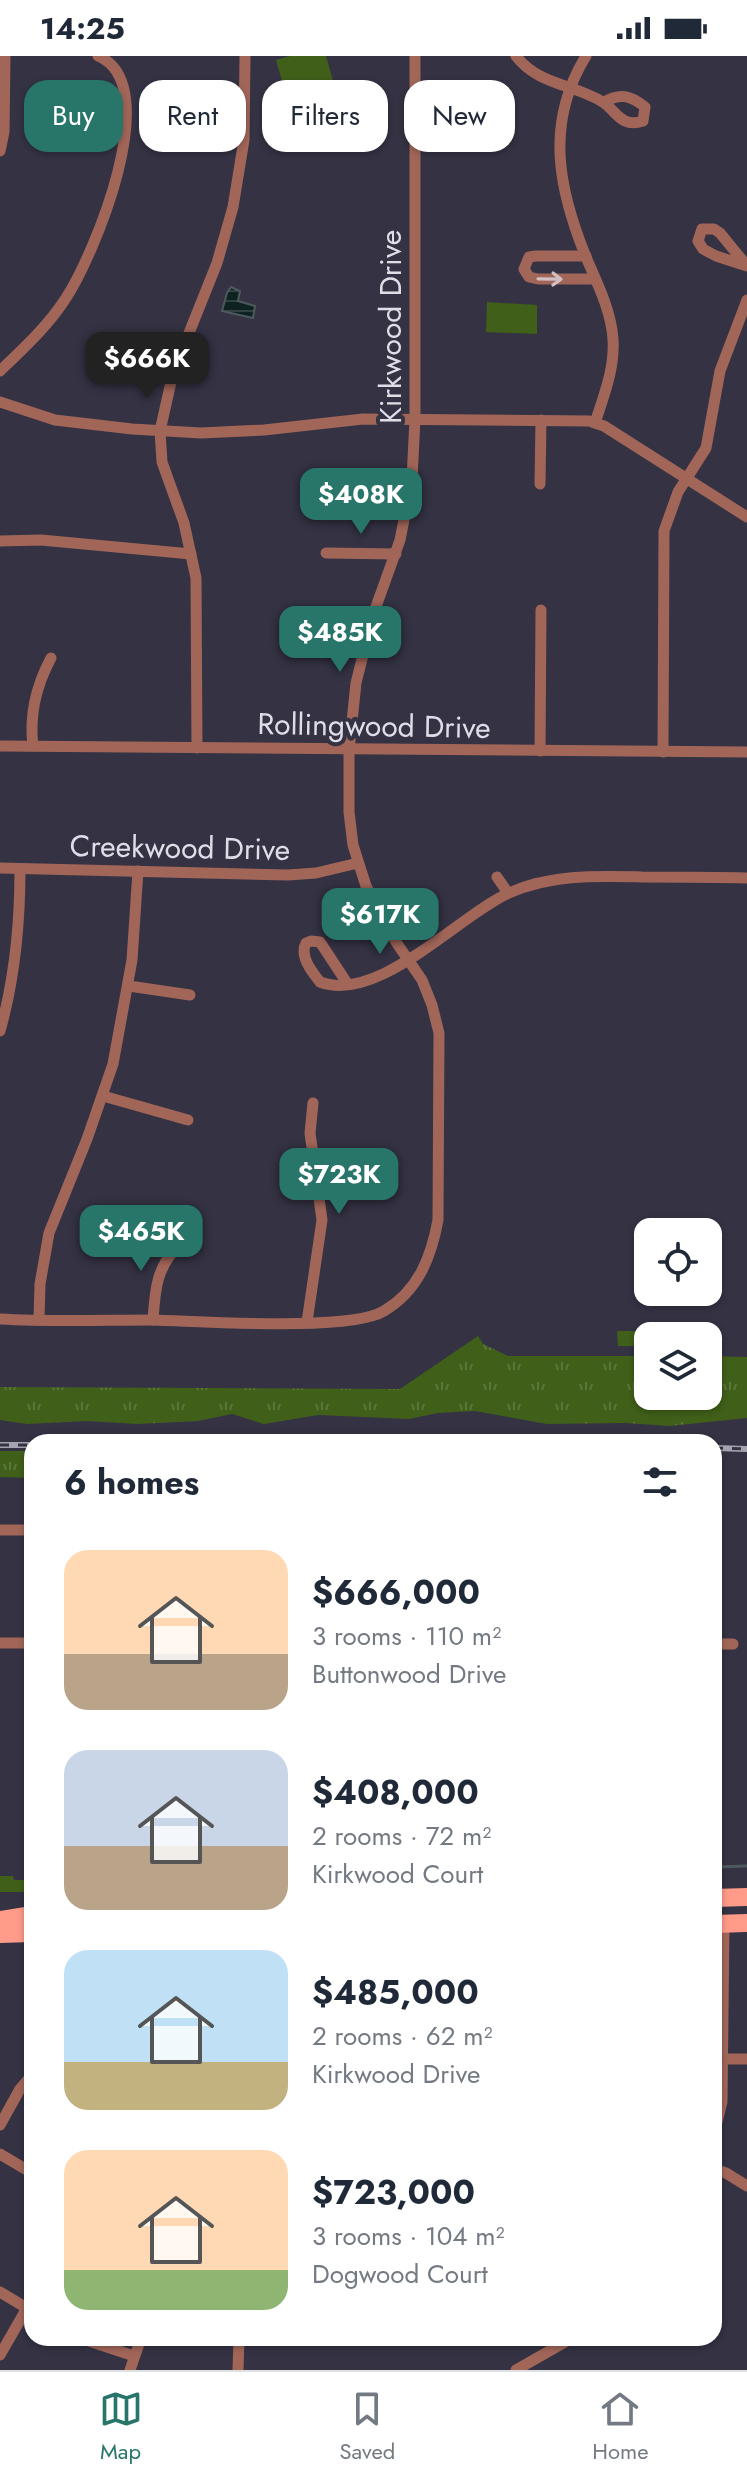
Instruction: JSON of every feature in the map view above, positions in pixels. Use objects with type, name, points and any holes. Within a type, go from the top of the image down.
[{"type":"main road","points":[[722,1898],[747,1897]]},
{"type":"main road","points":[[722,1921],[734,1911],[747,1909]]},
{"type":"main road","points":[[0,1911],[24,1912]]},
{"type":"main road","points":[[0,1920],[24,1915]]},
{"type":"main road","points":[[722,1924],[747,1923]]},
{"type":"main road","points":[[0,1934],[24,1933]]},
{"type":"street","points":[[0,151],[4,132],[5,56]]},
{"type":"street","points":[[0,371],[37,336],[65,299],[90,255],[109,205],[121,157],[126,95],[118,71],[98,56]]},
{"type":"street","points":[[197,748],[196,578],[184,523],[162,462],[160,431],[173,373],[217,263],[233,207],[244,140],[245,56]]},
{"type":"street","name":"Kirkwood Drive","points":[[307,1322],[359,1319],[382,1312],[414,1284],[427,1263],[438,1220],[439,1033],[432,1005],[378,909],[358,863],[349,812],[351,713],[364,645],[396,554],[412,479],[415,419],[415,56]]},
{"type":"street","points":[[516,56],[536,74],[604,102]]},
{"type":"street","points":[[586,56],[569,89],[561,126],[561,176],[572,223],[611,323],[612,369],[595,423]]},
{"type":"street","points":[[586,256],[529,257],[524,269],[529,277],[538,279],[595,279]]},
{"type":"street","points":[[663,752],[664,531],[686,478],[706,448],[720,371],[742,324],[747,300]]},
{"type":"street","points":[[0,402],[55,420],[160,431],[264,430],[327,421],[415,419],[595,423],[747,517]]},
{"type":"street","points":[[540,484],[541,420]]},
{"type":"street","points":[[0,541],[41,540],[191,554]]},
{"type":"street","points":[[326,553],[396,554]]},
{"type":"street","points":[[540,751],[541,610]]},
{"type":"street","points":[[33,746],[34,704],[51,658]]},
{"type":"street","name":"Rollingwood Drive","points":[[0,746],[747,752]]},
{"type":"street","name":"Creekwood Drive","points":[[0,868],[302,875],[358,863]]},
{"type":"street","points":[[0,1031],[18,933],[20,869]]},
{"type":"street","points":[[39,1320],[40,1284],[49,1233],[113,1064],[129,986],[138,871]]},
{"type":"street","points":[[347,983],[363,982],[410,961],[443,934],[508,893],[548,881],[582,876],[747,878]]},
{"type":"street","points":[[497,877],[508,893]]},
{"type":"street","points":[[129,986],[190,995]]},
{"type":"street","points":[[103,1096],[188,1120]]},
{"type":"street","points":[[0,1319],[307,1322],[322,1220],[310,1133],[313,1103]]},
{"type":"street","points":[[153,1320],[159,1271],[178,1246]]},
{"type":"street","points":[[0,1530],[24,1530]]},
{"type":"street","points":[[0,1643],[24,1643]]},
{"type":"street","points":[[722,1644],[733,1644]]},
{"type":"street","points":[[722,2059],[747,2059]]},
{"type":"street","points":[[0,2125],[24,2084]]},
{"type":"street","points":[[0,2154],[24,2168]]},
{"type":"street","points":[[722,2172],[747,2186]]},
{"type":"street","points":[[0,2292],[24,2306]]},
{"type":"street","points":[[0,2355],[24,2318]]},
{"type":"street","points":[[104,2346],[134,2356]]},
{"type":"street","points":[[130,2370],[138,2346]]},
{"type":"street","points":[[238,2370],[239,2346]]},
{"type":"street","points":[[516,2370],[555,2346]]},
{"type":"green space","points":[[290,56],[326,56],[333,80],[282,80],[276,60]]},
{"type":"green space","points":[[487,302],[537,305],[537,334],[486,332]]},
{"type":"green space","points":[[617,1331],[634,1331],[634,1346],[618,1346]]},
{"type":"green space","points":[[478,1336],[483,1344],[508,1356],[634,1356],[634,1410],[722,1410],[722,1356],[747,1357],[747,1418],[670,1426],[547,1424],[475,1411],[438,1413],[409,1419],[318,1415],[264,1424],[232,1414],[198,1421],[137,1424],[87,1421],[27,1424],[0,1420],[0,1387],[400,1389]]},
{"type":"green space","points":[[0,1451],[24,1451],[24,1478],[0,1477]]},
{"type":"green space","points":[[0,1876],[24,1880],[24,1892],[0,1892]]},
{"type":"shaded area","points":[[231,287],[240,291],[238,301],[255,306],[253,318],[222,311]]},
{"type":"waterway","points":[[722,1867],[747,1866]]},
{"type":"railway","points":[[0,1445],[24,1445]]},
{"type":"railway","points":[[722,1448],[747,1449]]}]
